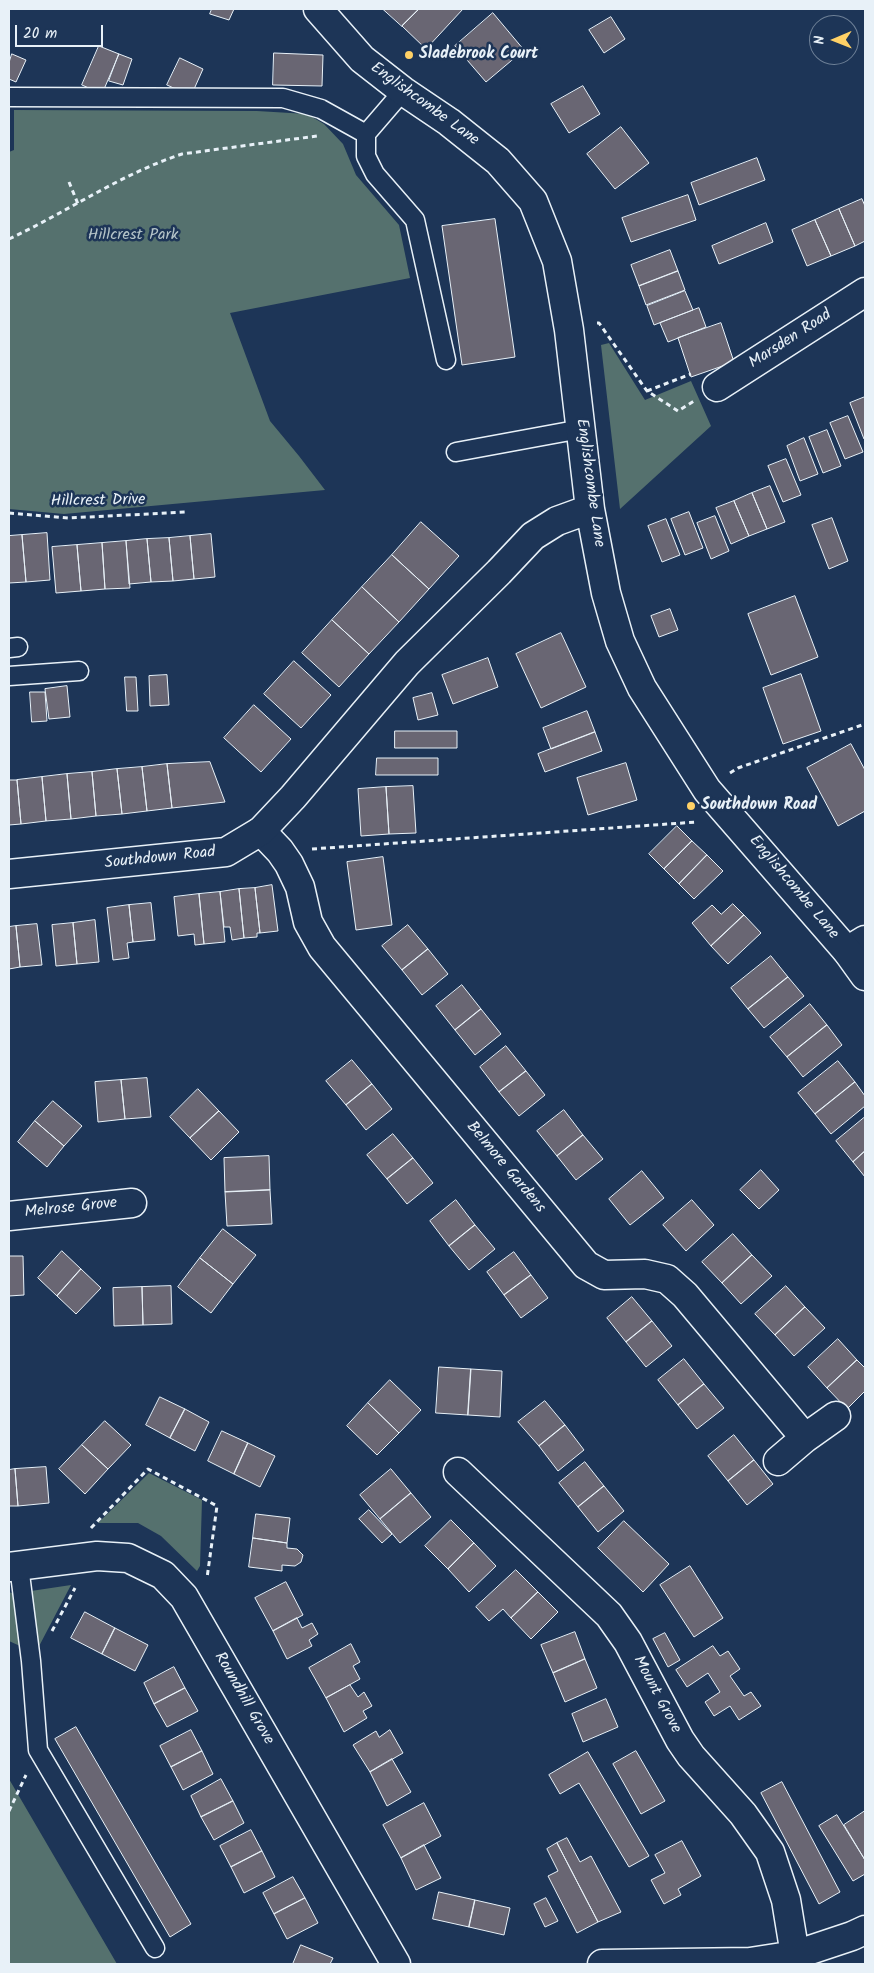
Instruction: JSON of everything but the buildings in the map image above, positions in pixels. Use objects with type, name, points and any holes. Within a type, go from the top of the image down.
[{"type":"street","name":"Englishcombe Lane","points":[[318,9],[362,59],[403,91],[449,122],[498,161],[533,201],[557,261],[570,330],[590,509],[606,592],[620,641],[642,688],[707,790],[856,946],[865,976]]},
{"type":"street","name":"Marsden Road","points":[[717,387],[865,292]]},
{"type":"street","name":"Southdown Road","points":[[9,874],[226,852],[261,831],[293,797],[407,663],[533,536],[557,521],[590,509]]},
{"type":"street","name":"Belmore Gardens","points":[[261,831],[280,851],[289,864],[300,888],[308,922],[322,947],[586,1265],[604,1275],[645,1274],[667,1279],[685,1295],[805,1438]]},
{"type":"street","name":"Melrose Grove","points":[[9,1216],[132,1203]]},
{"type":"street","points":[[778,1461],[805,1438],[836,1416]]},
{"type":"street","name":"Mount Grove","points":[[458,1472],[609,1616],[628,1642],[680,1740],[691,1756],[743,1814],[770,1852],[786,1900],[795,1956]]},
{"type":"street","name":"Roundhill Grove","points":[[14,1566],[97,1556],[128,1558],[163,1575],[184,1597],[396,1964]]},
{"type":"street","points":[[602,1964],[750,1962],[795,1956],[865,1930]]},
{"type":"lane","points":[[403,91],[366,134],[366,156],[375,174],[415,220],[446,360]]},
{"type":"lane","points":[[9,97],[283,98],[321,109],[366,134]]},
{"type":"lane","points":[[456,452],[581,429]]},
{"type":"lane","points":[[9,676],[79,671]]},
{"type":"lane","points":[[14,1566],[31,1661],[38,1750],[155,1948]]},
{"type":"path","points":[[9,239],[136,172],[182,154],[316,135],[322,137]]},
{"type":"path","points":[[69,182],[78,204]]},
{"type":"path","points":[[599,323],[646,391],[678,411],[717,387]]},
{"type":"path","name":"Hillcrest Drive","points":[[9,512],[68,518],[188,512]]},
{"type":"path","points":[[707,790],[738,768],[865,724]]},
{"type":"path","points":[[280,851],[694,822]]},
{"type":"path","points":[[88,1531],[148,1469],[217,1506],[207,1582],[184,1597]]},
{"type":"path","points":[[9,1811],[38,1750]]},
{"type":"green space","name":"Hillcrest Park","points":[[14,110],[257,111],[307,114],[324,124],[343,144],[356,175],[399,225],[410,278],[230,313],[270,421],[325,490],[64,514],[9,509],[9,152],[14,150]]},
{"type":"green space","points":[[609,343],[645,400],[691,381],[711,426],[620,509],[601,345]]},
{"type":"green space","points":[[149,1473],[202,1500],[200,1566],[197,1571],[161,1536],[138,1523],[98,1523]]},
{"type":"green space","points":[[71,1585],[36,1652],[28,1596],[31,1591]]},
{"type":"green space","points":[[9,1592],[14,1594],[20,1646],[9,1641]]},
{"type":"green space","points":[[9,1779],[117,1964],[9,1964]]},
{"type":"place","name":"Sladebrook Court","points":[[409,55]]},
{"type":"place","name":"Southdown Road","points":[[691,806]]}]
